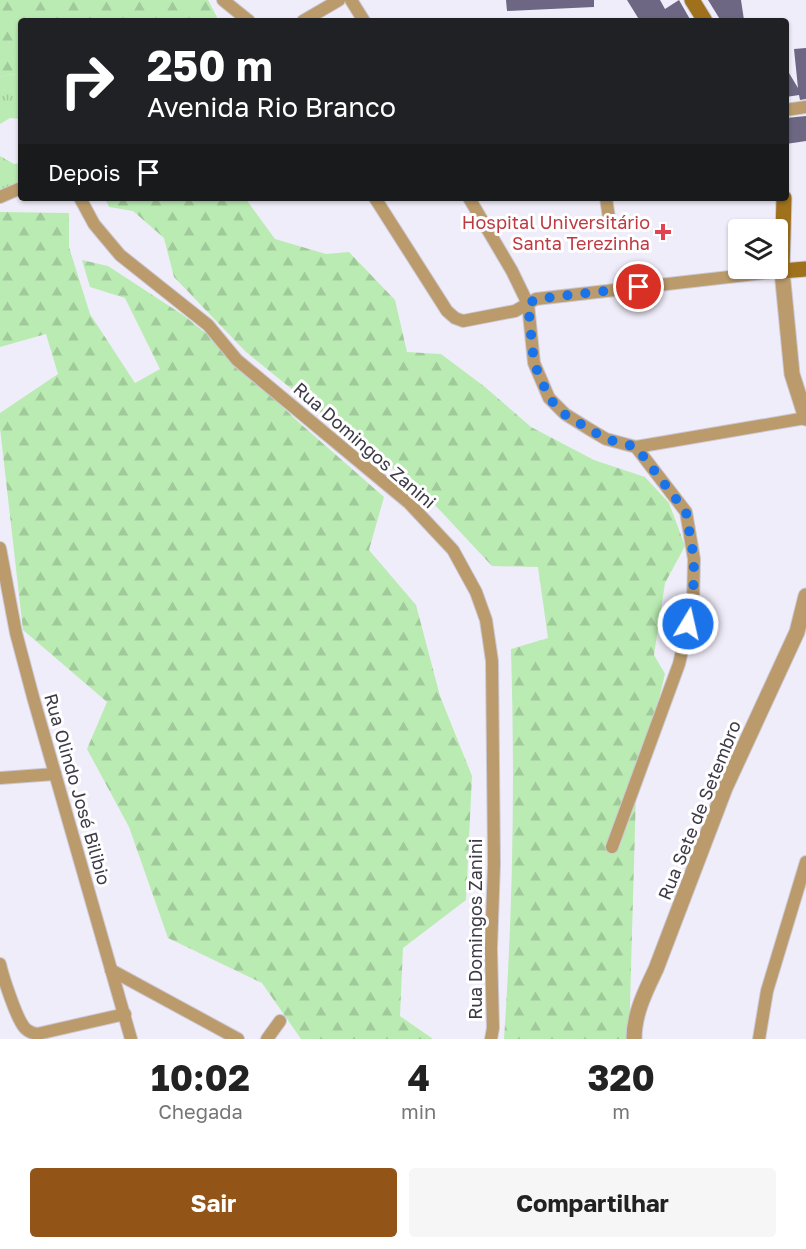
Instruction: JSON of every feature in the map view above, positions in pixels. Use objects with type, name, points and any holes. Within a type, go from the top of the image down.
[{"type":"main road","points":[[692,0],[703,18]]},
{"type":"main road","points":[[783,219],[784,201]]},
{"type":"main road","points":[[788,270],[806,269]]},
{"type":"street","points":[[223,0],[245,18]]},
{"type":"street","points":[[308,18],[339,0]]},
{"type":"street","points":[[351,0],[362,18]]},
{"type":"street","points":[[789,110],[806,108]]},
{"type":"street","points":[[0,197],[18,189]]},
{"type":"street","name":"Rua Domingos Zanini","points":[[82,201],[94,224],[120,255],[208,325],[237,360],[409,503],[453,550],[476,592],[486,620],[492,661],[494,864],[491,950],[493,1028],[491,1039]]},
{"type":"street","points":[[377,201],[447,311],[463,321],[515,311],[536,299],[728,277]]},
{"type":"street","points":[[471,201],[513,271],[528,304],[534,363],[549,398],[564,414],[606,439],[636,447],[806,418],[792,374],[783,279]]},
{"type":"street","points":[[606,201],[609,218]]},
{"type":"street","points":[[612,847],[679,664],[693,603],[694,559],[686,512],[636,447]]},
{"type":"street","name":"Rua Olindo José Bilibio","points":[[0,548],[16,633],[131,1039]]},
{"type":"street","name":"Rua Sete de Setembro","points":[[634,1039],[634,1023],[645,992],[656,969],[725,788],[797,632],[806,597]]},
{"type":"street","points":[[0,778],[55,774]]},
{"type":"street","points":[[759,1039],[767,991],[806,862]]},
{"type":"street","points":[[0,964],[3,978],[23,1027],[31,1032],[37,1034],[124,1014]]},
{"type":"street","points":[[111,970],[238,1039]]},
{"type":"street","points":[[267,1039],[279,1020]]},
{"type":"green space","points":[[0,0],[208,0],[217,18],[18,18],[18,75],[12,74],[0,77]]},
{"type":"green space","points":[[12,74],[18,75],[18,119],[10,118],[0,124],[0,77]]},
{"type":"green space","points":[[0,156],[14,164],[18,163],[18,186],[0,192]]},
{"type":"green space","points":[[106,201],[247,201],[275,239],[326,254],[349,252],[395,300],[407,352],[441,354],[485,387],[531,427],[594,460],[645,477],[669,503],[685,546],[665,583],[654,655],[665,674],[636,792],[629,1039],[504,1039],[512,844],[511,649],[548,638],[538,567],[492,566],[421,490],[246,352],[174,277],[164,238],[133,211],[109,207]]},
{"type":"green space","points":[[0,212],[69,213],[69,247],[90,314],[135,383],[160,369],[125,298],[90,287],[82,260],[108,266],[183,315],[223,347],[295,419],[384,497],[369,550],[416,605],[440,696],[472,776],[466,900],[403,948],[400,1016],[433,1039],[301,1039],[262,983],[168,938],[129,827],[87,749],[107,702],[23,630],[0,413],[58,374],[46,334],[0,347]]},
{"type":"building","points":[[506,0],[594,0],[594,7],[507,11]]},
{"type":"building","points":[[627,0],[660,0],[665,9],[679,0],[689,18],[638,18]]},
{"type":"building","points":[[708,0],[741,0],[744,18],[719,18]]},
{"type":"building","points":[[806,48],[806,99],[800,100],[799,95],[789,97],[789,73],[798,88],[794,49]]},
{"type":"building","points":[[806,116],[806,141],[789,144],[789,118]]},
{"type":"place","name":"Hospital Universitário Santa Terezinha","points":[[663,232]]},
{"type":"route","points":[[639,287],[536,299],[528,304],[534,363],[549,398],[564,414],[606,439],[636,447],[686,512],[694,559],[693,603],[688,624]]}]
